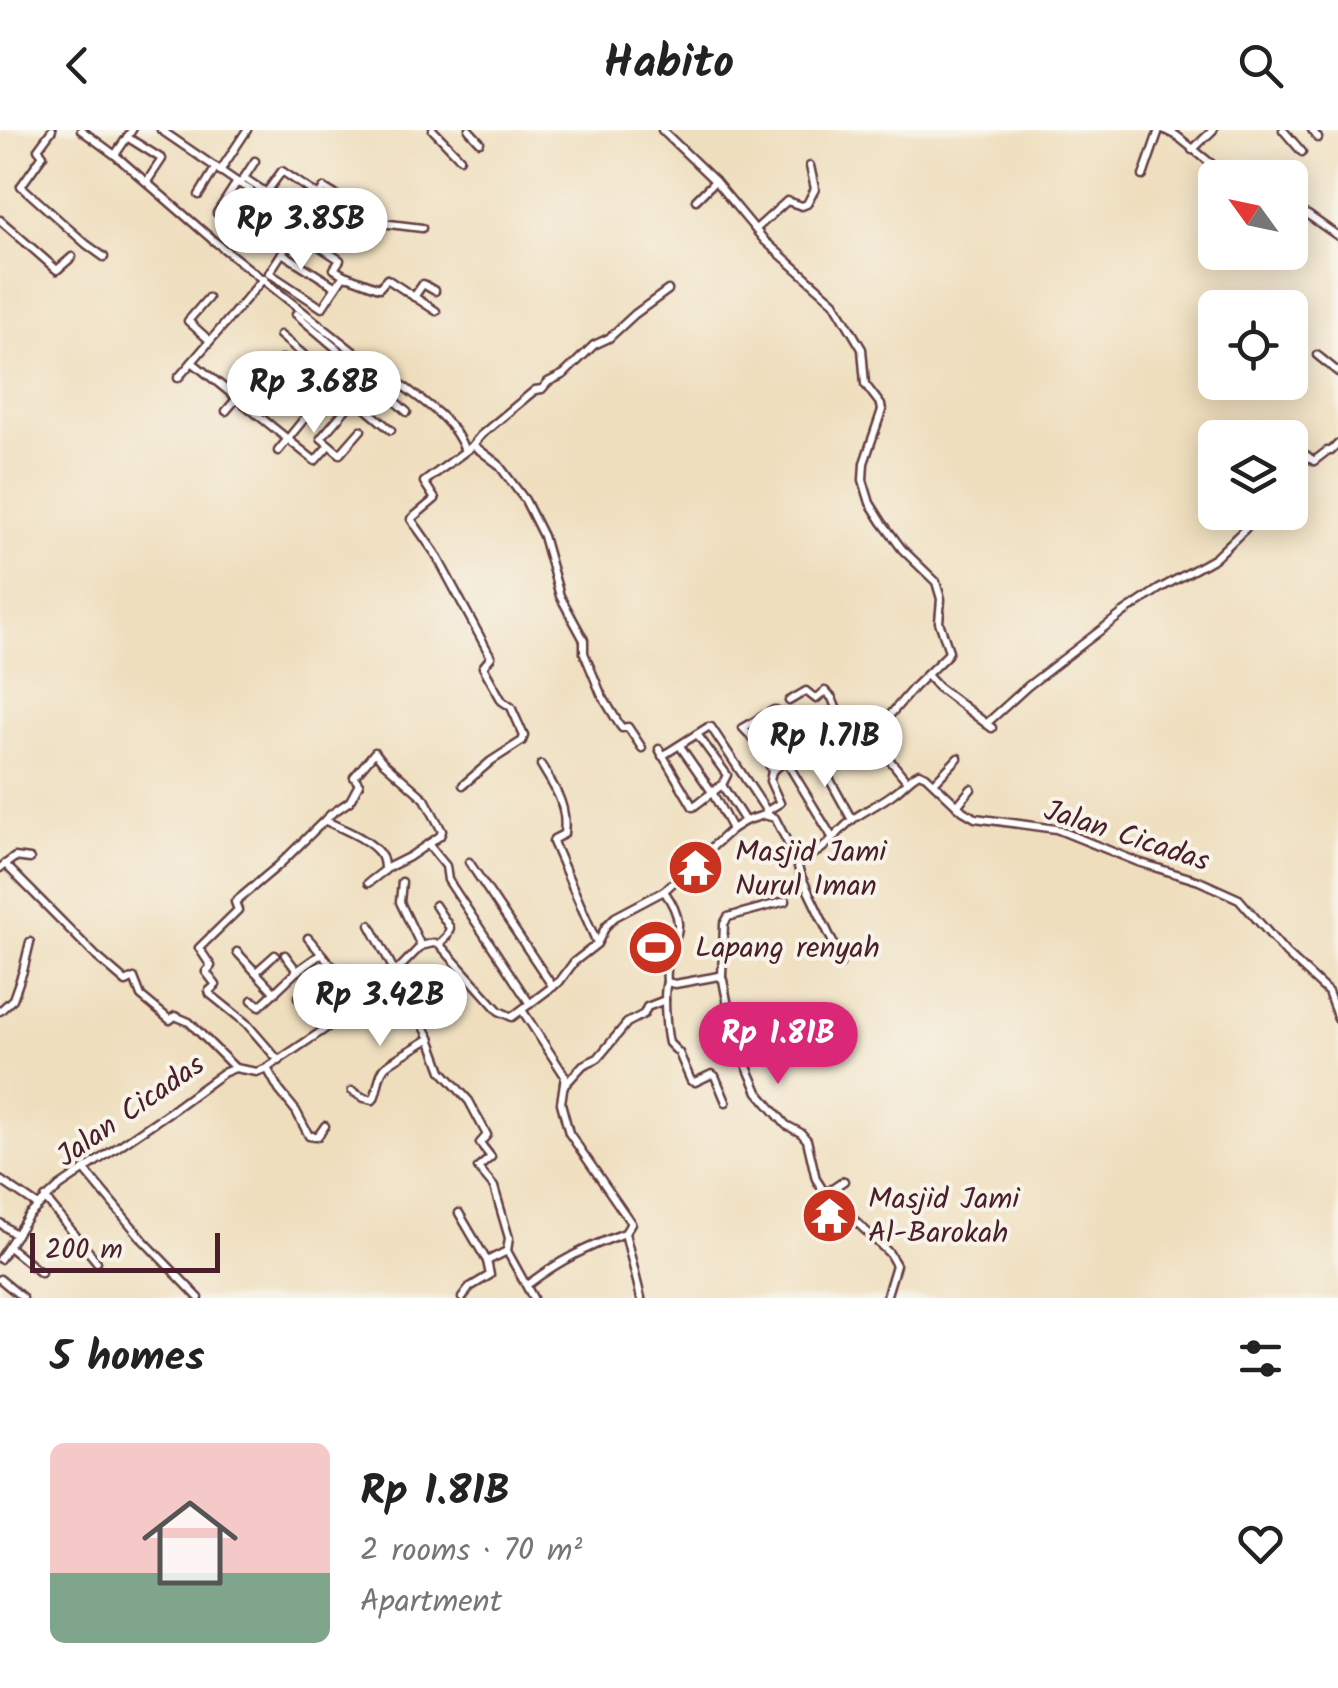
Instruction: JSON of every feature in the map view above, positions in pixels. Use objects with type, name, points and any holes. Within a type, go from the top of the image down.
[{"type":"street","points":[[52,130],[38,149],[44,154],[21,186],[104,257]]},
{"type":"street","points":[[81,130],[264,279],[322,308],[344,275]]},
{"type":"street","points":[[161,130],[218,169],[305,218]]},
{"type":"street","points":[[199,195],[247,130]]},
{"type":"street","points":[[432,130],[460,158]]},
{"type":"street","points":[[468,130],[480,142]]},
{"type":"street","points":[[662,130],[773,248],[834,302],[862,349],[866,384],[882,410],[864,463],[863,480],[870,503],[902,548],[936,582],[940,590],[939,622],[949,650],[871,737]]},
{"type":"street","points":[[1143,176],[1162,130],[1177,136],[1205,160]]},
{"type":"street","points":[[1192,150],[1213,130]]},
{"type":"street","points":[[1296,130],[1285,133],[1302,152]]},
{"type":"street","points":[[1312,130],[1318,138]]},
{"type":"street","points":[[115,155],[130,134],[162,159],[148,180]]},
{"type":"street","points":[[217,213],[255,160]]},
{"type":"street","points":[[756,229],[788,201],[806,206],[816,190],[810,166]]},
{"type":"street","points":[[266,193],[282,171],[319,196]]},
{"type":"street","points":[[696,200],[714,181]]},
{"type":"street","points":[[240,182],[250,190]]},
{"type":"street","points":[[178,378],[264,279],[324,188],[381,224],[422,228]]},
{"type":"street","points":[[310,209],[361,242]]},
{"type":"street","points":[[1308,215],[1338,236]]},
{"type":"street","points":[[0,220],[57,270],[72,257]]},
{"type":"street","points":[[274,229],[290,240]]},
{"type":"street","points":[[296,231],[340,260],[334,269],[367,289],[370,285],[380,288],[386,279],[436,311]]},
{"type":"street","points":[[282,253],[336,287]]},
{"type":"street","points":[[236,256],[370,369],[383,370],[438,411],[465,451]]},
{"type":"street","points":[[264,279],[269,292]]},
{"type":"street","points":[[414,297],[423,284],[435,292]]},
{"type":"street","points":[[463,785],[524,736],[511,707],[501,698],[483,667],[491,659],[455,588],[411,519],[435,499],[424,482],[474,446],[534,390],[564,374],[594,345],[609,338],[668,290]]},
{"type":"street","points":[[208,298],[188,321],[209,340]]},
{"type":"street","points":[[242,302],[251,310]]},
{"type":"street","points":[[296,314],[407,412]]},
{"type":"street","points":[[280,334],[390,430]]},
{"type":"street","points":[[1317,355],[1338,372]]},
{"type":"street","points":[[226,411],[250,383],[256,388],[282,358]]},
{"type":"street","points":[[192,362],[316,461],[329,444]]},
{"type":"street","points":[[361,430],[340,454],[321,438],[371,380]]},
{"type":"street","points":[[278,451],[322,398]]},
{"type":"street","points":[[1308,457],[1313,461],[1338,444]]},
{"type":"street","points":[[474,446],[498,464],[525,500],[543,536],[560,596],[584,640],[584,653],[601,694],[622,728],[628,727],[642,748]]},
{"type":"street","points":[[927,675],[989,726],[1005,704],[1062,659],[1130,608],[1215,558],[1244,530]]},
{"type":"street","points":[[789,702],[806,691],[816,699],[825,692],[839,715],[855,722],[871,737],[907,781]]},
{"type":"street","points":[[325,1126],[318,1136],[309,1136],[267,1068],[362,1001],[397,972],[420,946],[433,942],[505,1016],[512,1017],[526,1007],[598,944],[614,916],[664,891],[732,829],[768,813],[780,803],[760,744],[744,727],[774,710],[790,716],[801,743],[824,768],[852,820]]},
{"type":"street","points":[[817,751],[855,722]]},
{"type":"street","points":[[698,734],[727,775],[722,785],[691,807],[661,752],[708,727],[780,825],[840,965]]},
{"type":"street","points":[[772,772],[801,743]]},
{"type":"street","points":[[680,745],[732,829]]},
{"type":"street","points":[[278,1061],[246,1023],[210,994],[216,985],[206,972],[211,966],[199,948],[238,910],[235,902],[350,800],[359,786],[354,777],[376,752],[427,802],[442,831],[368,883]]},
{"type":"street","points":[[796,859],[815,854],[852,820],[916,774],[934,784],[958,758]]},
{"type":"street","points":[[786,761],[832,837]]},
{"type":"street","points":[[541,765],[557,789],[566,822],[564,834],[553,842],[598,944]]},
{"type":"street","name":"Jalan Cicadas","points":[[934,784],[976,818],[1056,828],[1239,899],[1328,992],[1338,1019]]},
{"type":"street","points":[[722,785],[745,822]]},
{"type":"street","points":[[958,806],[971,788]]},
{"type":"street","points":[[326,821],[380,853],[384,872]]},
{"type":"street","points":[[428,844],[446,866],[448,880],[565,1076],[561,1103],[569,1132],[630,1220],[626,1233],[566,1257],[527,1285]]},
{"type":"street","points":[[30,859],[15,857],[2,866],[126,982],[134,978],[142,997],[168,1020],[175,1016],[188,1022],[235,1068]]},
{"type":"street","points":[[469,862],[553,987]]},
{"type":"street","points":[[402,882],[400,902],[420,946]]},
{"type":"street","points":[[664,891],[679,924],[666,973],[669,1043],[680,1052],[690,1080],[695,1082],[712,1074],[726,1102]]},
{"type":"street","points":[[786,901],[732,914],[725,920],[722,978],[734,1037],[758,1092],[788,1126],[807,1140],[816,1178],[826,1194],[896,1264],[886,1298]]},
{"type":"street","points":[[435,906],[450,928],[439,944]]},
{"type":"street","points":[[370,925],[430,1038],[442,1071],[469,1101],[487,1135],[480,1143],[491,1156],[478,1168],[494,1187],[509,1238],[507,1251],[534,1298]]},
{"type":"street","points":[[308,938],[362,1001]]},
{"type":"street","points":[[0,1011],[13,999],[30,942]]},
{"type":"street","points":[[237,952],[274,993]]},
{"type":"street","points":[[252,1000],[259,1007],[297,971],[322,954]]},
{"type":"street","points":[[256,972],[275,955]]},
{"type":"street","points":[[285,955],[297,971]]},
{"type":"street","points":[[298,998],[306,1006],[342,978]]},
{"type":"street","points":[[667,982],[722,978]]},
{"type":"street","points":[[312,987],[319,995]]},
{"type":"street","points":[[564,1087],[583,1065],[598,1058],[627,1023],[665,1000]]},
{"type":"street","points":[[352,1090],[372,1100],[385,1067],[430,1038]]},
{"type":"street","name":"Jalan Cicadas","points":[[0,1259],[36,1206],[84,1170],[223,1072],[235,1068],[257,1072],[267,1068]]},
{"type":"street","points":[[84,1170],[144,1242],[199,1298]]},
{"type":"street","points":[[0,1180],[36,1206]]},
{"type":"street","points":[[826,1194],[844,1181]]},
{"type":"street","points":[[46,1198],[97,1262]]},
{"type":"street","points":[[459,1214],[487,1261],[490,1274],[470,1287],[462,1298]]},
{"type":"street","points":[[0,1223],[16,1234]]},
{"type":"street","points":[[626,1233],[641,1298]]},
{"type":"street","points":[[9,1246],[41,1272]]},
{"type":"street","points":[[487,1261],[507,1251]]},
{"type":"street","points":[[0,1278],[23,1298]]},
{"type":"place","name":"Masjid Jami Nurul Iman","points":[[696,868]]},
{"type":"place","name":"Lapang renyah","points":[[656,947]]},
{"type":"place","name":"Masjid Jami Al-Barokah","points":[[829,1215]]}]
